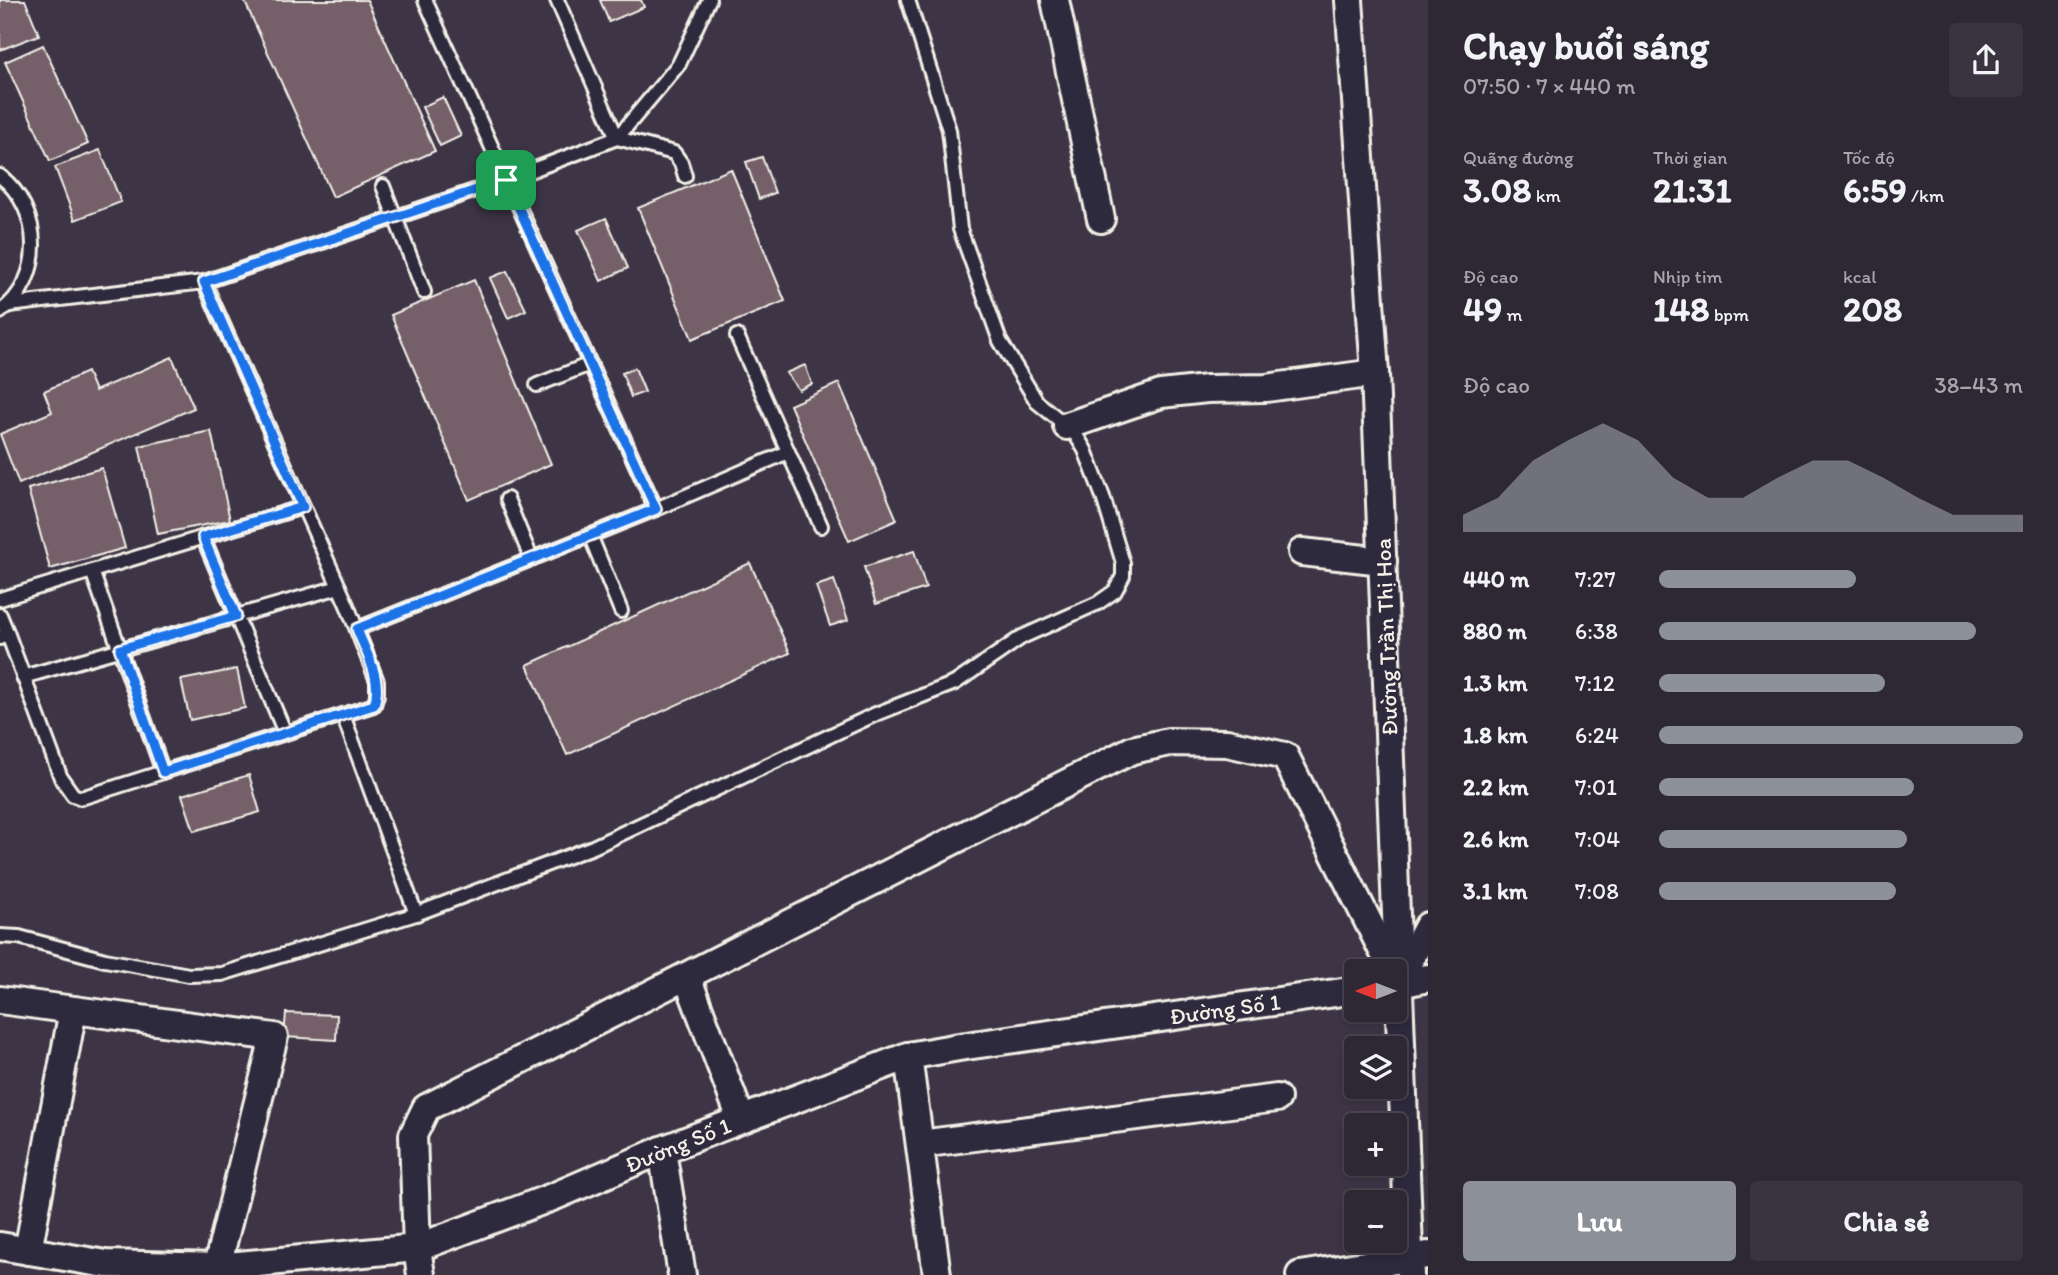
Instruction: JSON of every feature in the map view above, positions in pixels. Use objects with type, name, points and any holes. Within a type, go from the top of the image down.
[{"type":"street","points":[[1055,0],[1101,219]]},
{"type":"street","name":"Đường Trần Thị Hoa","points":[[1349,0],[1375,373],[1395,959]]},
{"type":"street","points":[[1067,426],[1160,394],[1207,389],[1266,388],[1375,373]]},
{"type":"street","points":[[1302,552],[1383,561]]},
{"type":"street","points":[[421,1275],[417,1248],[413,1135],[426,1108],[1132,750],[1169,742],[1227,743],[1284,756],[1386,959]]},
{"type":"street","points":[[1407,961],[1428,926]]},
{"type":"street","points":[[687,977],[741,1119]]},
{"type":"street","points":[[1407,979],[1428,978]]},
{"type":"street","name":"Đường Số 1","points":[[0,1247],[107,1270],[217,1268],[417,1248],[555,1196],[741,1119],[908,1056],[1344,992]]},
{"type":"street","points":[[0,1000],[274,1037],[217,1268]]},
{"type":"street","points":[[27,1251],[73,1010]]},
{"type":"street","name":"Đường Trần Thị Hoa","points":[[1399,1022],[1416,1263]]},
{"type":"street","points":[[908,1056],[937,1275]]},
{"type":"street","points":[[920,1144],[1277,1098]]},
{"type":"street","points":[[662,1150],[682,1275]]},
{"type":"street","points":[[1300,1275],[1416,1263]]},
{"type":"lane","points":[[426,0],[656,509]]},
{"type":"lane","points":[[556,0],[617,138]]},
{"type":"lane","points":[[5,308],[204,282],[506,180],[617,138],[679,64],[709,0]]},
{"type":"lane","points":[[0,936],[19,937],[106,960],[188,975],[222,974],[416,914],[593,847],[876,714],[956,683],[1022,637],[1098,603],[1115,591],[1122,576],[1123,563],[1103,496],[1085,450],[1074,432],[1037,402],[1000,341],[960,229],[949,130],[908,0]]},
{"type":"lane","points":[[617,138],[674,153],[685,176]]},
{"type":"lane","points":[[0,176],[9,183],[25,205],[33,231],[33,257],[25,283],[5,308]]},
{"type":"lane","points":[[383,186],[424,292]]},
{"type":"lane","points":[[0,615],[4,635],[61,778],[73,795],[81,798],[374,705],[377,681],[357,629],[204,282]]},
{"type":"lane","points":[[737,336],[821,526]]},
{"type":"lane","points":[[537,385],[590,364]]},
{"type":"lane","points":[[357,629],[656,509],[788,452]]},
{"type":"lane","points":[[507,499],[531,558]]},
{"type":"lane","points":[[0,599],[303,507]]},
{"type":"lane","points":[[590,535],[621,611]]},
{"type":"lane","points":[[203,537],[285,733]]},
{"type":"lane","points":[[92,571],[163,772]]},
{"type":"lane","points":[[23,677],[339,587]]},
{"type":"lane","points":[[343,715],[416,914]]},
{"type":"building","points":[[0,0],[25,0],[39,35],[0,50]]},
{"type":"building","points":[[244,0],[367,0],[435,151],[333,197]]},
{"type":"building","points":[[600,0],[641,0],[644,7],[609,22]]},
{"type":"building","points":[[43,45],[88,144],[50,161],[5,62]]},
{"type":"building","points":[[443,97],[461,136],[440,146],[422,107]]},
{"type":"building","points":[[100,150],[121,202],[75,220],[55,167]]},
{"type":"building","points":[[762,157],[775,193],[759,199],[746,162]]},
{"type":"building","points":[[731,169],[785,301],[692,339],[638,208]]},
{"type":"building","points":[[606,218],[628,268],[601,281],[578,230]]},
{"type":"building","points":[[507,271],[526,310],[508,318],[490,278]]},
{"type":"building","points":[[474,280],[551,464],[469,500],[391,315]]},
{"type":"building","points":[[172,357],[194,408],[19,484],[0,434],[52,412],[44,391],[87,372],[95,391]]},
{"type":"building","points":[[805,365],[812,384],[799,390],[786,373]]},
{"type":"building","points":[[635,368],[645,392],[631,397],[622,373]]},
{"type":"building","points":[[839,383],[897,520],[849,541],[790,405]]},
{"type":"building","points":[[211,431],[230,520],[158,534],[139,446]]},
{"type":"building","points":[[102,468],[125,548],[50,569],[28,489]]},
{"type":"building","points":[[914,551],[926,588],[876,604],[864,567]]},
{"type":"building","points":[[750,563],[790,653],[567,755],[527,665]]},
{"type":"building","points":[[834,580],[848,620],[830,626],[816,586]]},
{"type":"building","points":[[237,669],[245,708],[190,720],[181,680]]},
{"type":"building","points":[[249,775],[260,812],[194,831],[182,795]]},
{"type":"building","points":[[286,1013],[337,1015],[336,1040],[284,1037]]},
{"type":"route","points":[[506,180],[656,509],[357,629],[377,681],[374,705],[163,772],[120,649],[236,616],[203,537],[303,507],[204,282],[506,180]]}]
